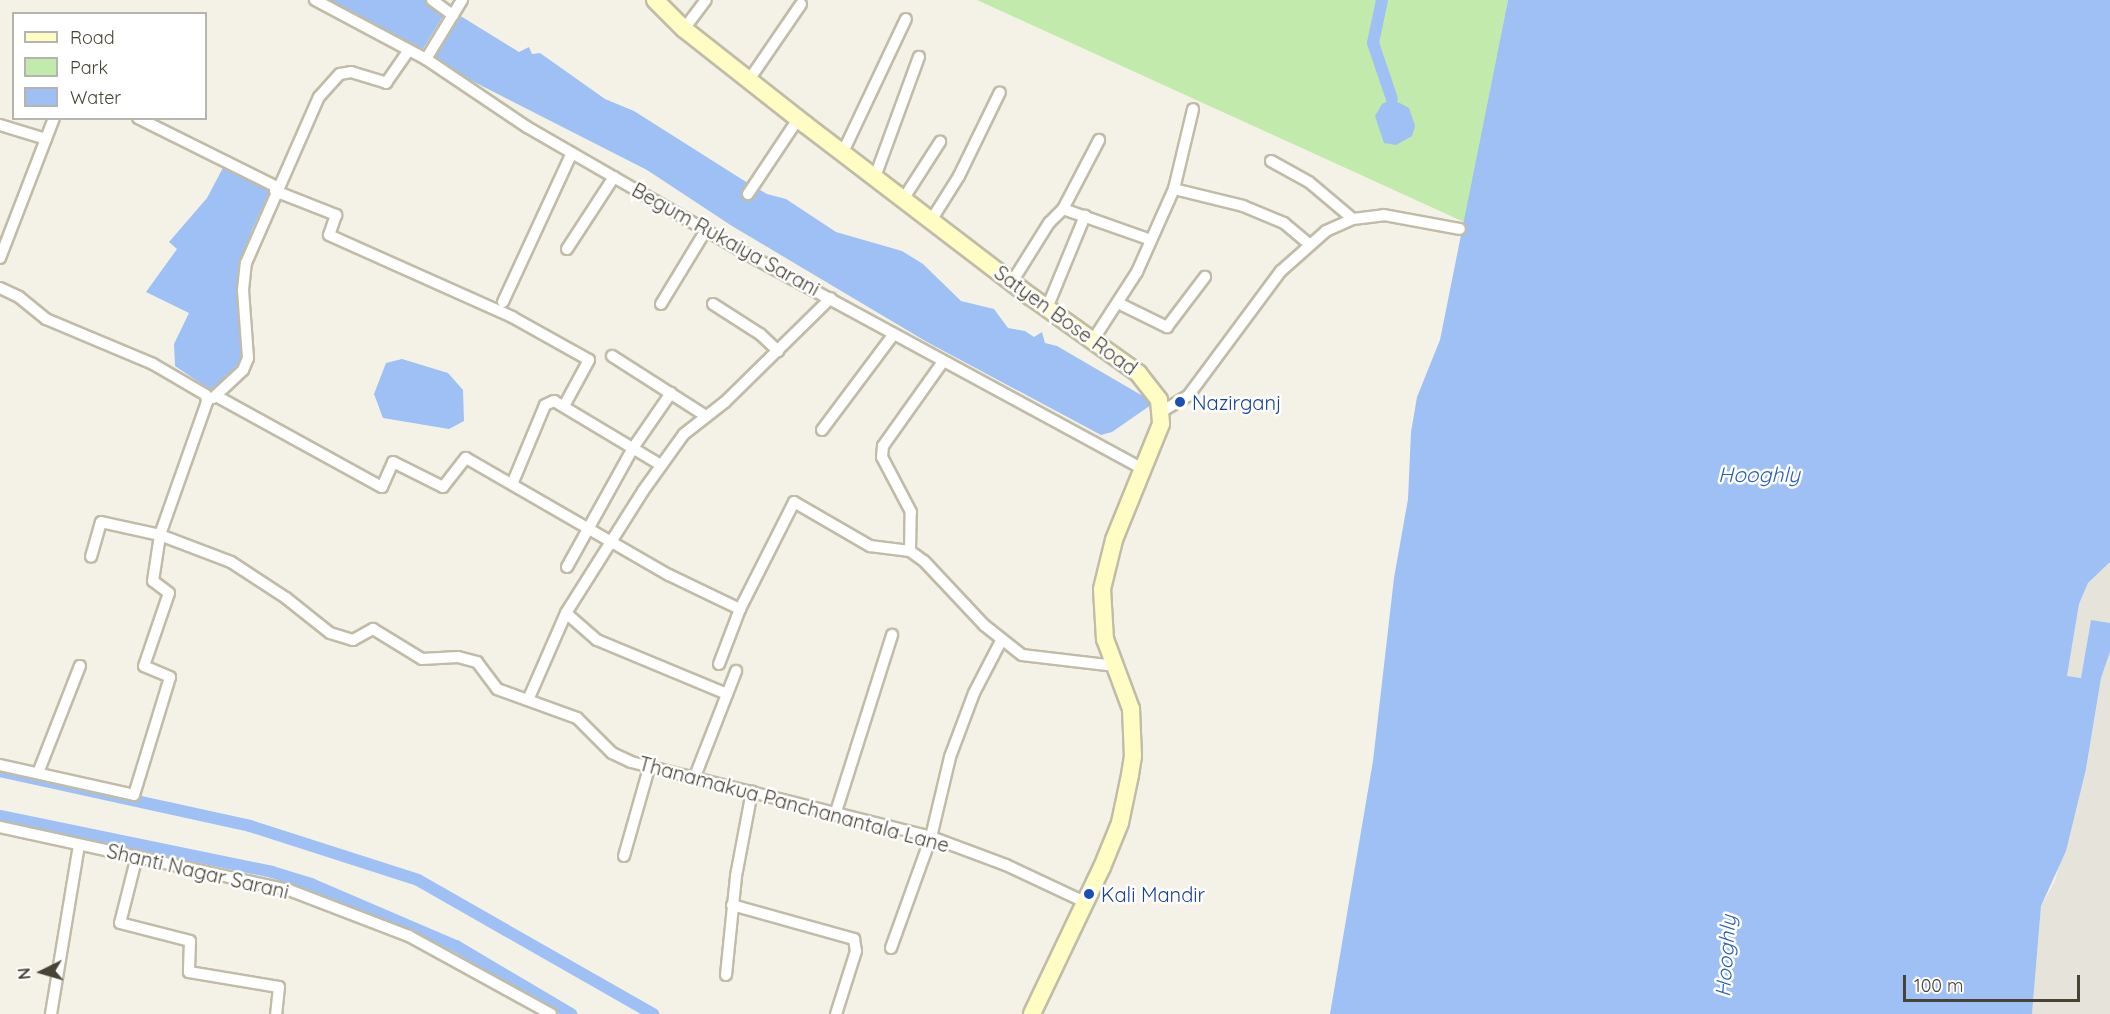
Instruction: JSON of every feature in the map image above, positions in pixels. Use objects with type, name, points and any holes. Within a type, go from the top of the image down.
[{"type":"main road","name":"Satyen Bose Road","points":[[655,0],[684,28],[798,119],[1151,385],[1161,412]]},
{"type":"main road","points":[[1032,1014],[1120,823],[1133,756],[1131,709],[1106,639],[1102,589],[1114,540],[1161,424],[1161,412]]},
{"type":"street","name":"Begum Rukaiya Sarani","points":[[315,0],[426,59],[572,153],[706,230],[831,298],[942,363],[1142,469]]},
{"type":"street","points":[[432,0],[453,15]]},
{"type":"street","points":[[426,59],[462,0]]},
{"type":"street","points":[[684,28],[706,0]]},
{"type":"street","points":[[749,80],[801,4]]},
{"type":"street","points":[[843,152],[906,19]]},
{"type":"street","points":[[206,399],[218,397],[243,370],[248,358],[244,274],[276,189],[310,115],[340,74],[351,72],[386,83],[409,50]]},
{"type":"street","points":[[876,177],[920,57]]},
{"type":"street","points":[[932,219],[959,176],[1000,92]]},
{"type":"street","points":[[1093,340],[1118,303],[1151,240],[1174,189],[1192,109]]},
{"type":"street","points":[[748,194],[798,119]]},
{"type":"street","points":[[0,258],[53,120]]},
{"type":"street","points":[[142,120],[276,189],[336,215],[328,235],[512,317],[589,360],[564,406]]},
{"type":"street","points":[[0,125],[46,139]]},
{"type":"street","points":[[1012,282],[1049,223],[1063,209],[1099,140]]},
{"type":"street","points":[[904,198],[940,142]]},
{"type":"street","points":[[503,302],[572,153]]},
{"type":"street","points":[[1271,161],[1309,182],[1353,219]]},
{"type":"street","points":[[567,249],[614,177]]},
{"type":"street","points":[[1174,189],[1243,206],[1284,223],[1309,244]]},
{"type":"street","points":[[1063,209],[1151,240]]},
{"type":"street","points":[[1161,412],[1188,396],[1281,271],[1309,244],[1336,225],[1353,219],[1384,215],[1460,229]]},
{"type":"street","points":[[1047,308],[1085,216]]},
{"type":"street","points":[[661,304],[706,230]]},
{"type":"street","points":[[1118,303],[1167,327],[1206,277]]},
{"type":"street","points":[[0,288],[18,297],[46,319],[153,364],[206,394],[160,535],[153,581],[169,593],[144,666],[170,677],[134,795],[0,765]]},
{"type":"street","points":[[528,700],[566,613],[611,539],[684,434],[778,351],[831,298]]},
{"type":"street","points":[[713,304],[760,334],[778,351]]},
{"type":"street","points":[[822,430],[894,335]]},
{"type":"street","points":[[612,356],[706,416]]},
{"type":"street","points":[[910,551],[910,512],[882,457],[883,446],[942,363]]},
{"type":"street","points":[[567,567],[633,448],[670,393]]},
{"type":"street","points":[[218,397],[382,487],[393,462],[443,487],[466,458],[513,482],[669,575],[740,609]]},
{"type":"street","points":[[513,482],[545,405],[554,400],[661,465]]},
{"type":"street","points":[[719,664],[740,609],[794,502],[870,546],[910,551],[924,561],[1001,641],[1030,657],[1115,666]]},
{"type":"street","points":[[91,557],[101,522],[160,535]]},
{"type":"street","name":"Thanamakua Panchanantala Lane","points":[[160,535],[231,562],[344,640],[373,629],[422,659],[458,657],[477,662],[497,689],[577,718],[612,753],[649,768],[752,791],[836,815],[931,837],[1006,866],[1085,902]]},
{"type":"street","points":[[566,613],[597,640],[727,694]]},
{"type":"street","points":[[836,815],[892,635]]},
{"type":"street","points":[[891,948],[931,837],[950,757],[974,693],[1001,641]]},
{"type":"street","points":[[38,773],[80,666]]},
{"type":"street","points":[[694,779],[736,671]]},
{"type":"street","points":[[624,856],[649,768]]},
{"type":"street","points":[[726,975],[732,905],[752,791]]},
{"type":"street","name":"Shanti Nagar Sarani","points":[[0,827],[250,879],[409,936],[551,1014]]},
{"type":"street","points":[[51,1014],[79,845]]},
{"type":"street","points":[[137,856],[120,923],[190,941],[189,972],[279,987],[276,1014]]},
{"type":"street","points":[[732,905],[854,939],[856,951],[836,1014]]},
{"type":"shaded area","points":[[2110,562],[2110,623],[2091,620],[2081,678],[2067,676],[2079,604],[2088,583]]},
{"type":"shaded area","points":[[2110,652],[2110,1014],[2032,1014],[2041,906],[2055,881],[2086,769],[2101,678]]},
{"type":"green space","points":[[977,0],[1508,0],[1464,222]]},
{"type":"water","points":[[324,0],[434,0],[448,8],[421,52]]},
{"type":"water","name":"Hooghly","points":[[1508,0],[2110,0],[2110,562],[2088,583],[2079,604],[2067,676],[2081,678],[2091,620],[2110,623],[2110,652],[2101,678],[2086,769],[2066,851],[2041,906],[2032,1014],[1330,1014],[1373,761],[1394,578],[1408,499],[1411,432],[1417,397],[1440,340]]},
{"type":"water","points":[[459,15],[519,52],[529,47],[532,54],[540,53],[605,99],[634,111],[743,180],[767,194],[786,199],[836,232],[902,251],[923,264],[961,301],[994,309],[1008,328],[1025,331],[1034,337],[1042,332],[1045,343],[1057,346],[1148,399],[1151,405],[1112,432],[1101,435],[927,342],[732,226],[647,170],[431,60]]},
{"type":"water","points":[[1392,99],[1409,108],[1415,126],[1412,136],[1396,145],[1384,143],[1375,116],[1382,104]]},
{"type":"water","points":[[227,160],[274,182],[252,230],[237,275],[241,360],[215,393],[175,366],[174,344],[189,313],[146,292],[177,249],[169,242],[207,198]]},
{"type":"water","points":[[402,359],[448,373],[463,390],[464,421],[449,429],[383,418],[374,394],[386,363]]},
{"type":"waterway","points":[[1382,0],[1373,43],[1392,99]]},
{"type":"waterway","points":[[0,771],[250,826],[418,880],[653,1014]]},
{"type":"waterway","points":[[0,816],[272,872],[311,884],[456,946],[571,1014]]},
{"type":"place","name":"Nazirganj","points":[[1180,402]]},
{"type":"place","name":"Kali Mandir","points":[[1089,894]]}]
